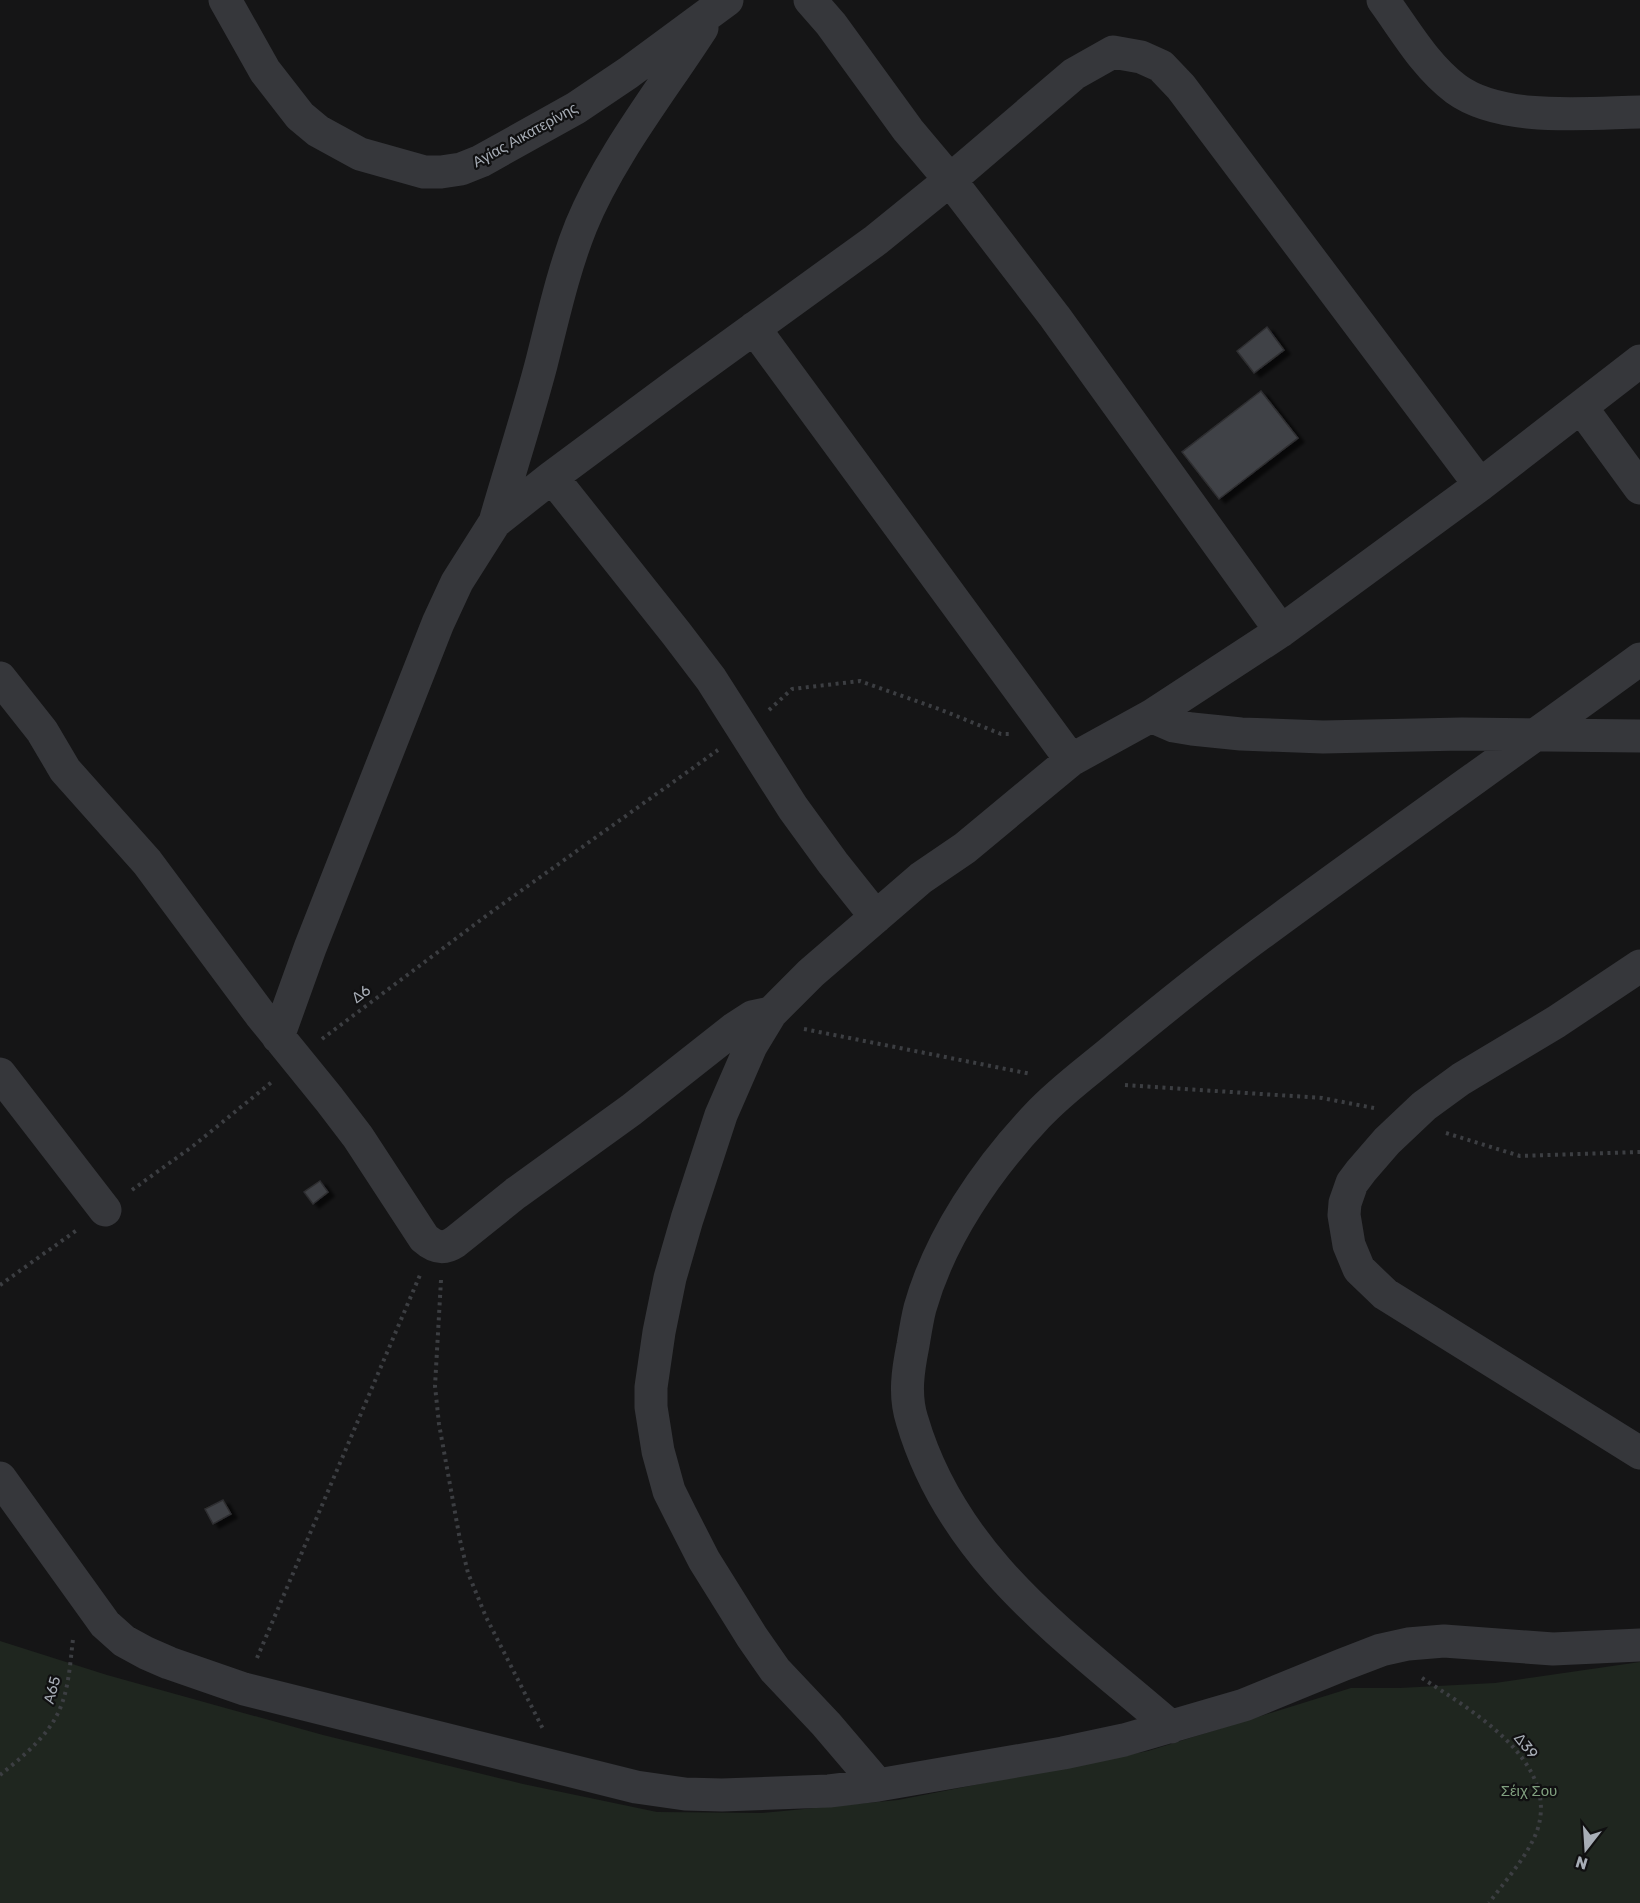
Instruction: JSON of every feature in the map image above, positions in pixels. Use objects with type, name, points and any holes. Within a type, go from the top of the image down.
[{"type":"street","name":"Αγίας Αικατερίνης","points":[[225,0],[265,71],[290,104],[309,124],[360,153],[423,172],[461,169],[481,161],[537,130],[576,108],[619,79],[721,5]]},
{"type":"street","points":[[810,0],[831,24],[908,130],[950,180],[1055,317],[1281,631]]},
{"type":"street","points":[[1383,0],[1421,53],[1441,76],[1471,98],[1487,105],[1522,112],[1640,112]]},
{"type":"street","points":[[288,1048],[327,903],[438,623],[457,582],[495,522],[541,365],[562,279],[582,224],[598,190],[623,148],[721,5]]},
{"type":"street","points":[[495,522],[552,477],[876,240],[1074,74],[1113,52],[1141,57],[1161,66],[1188,97],[1480,485]]},
{"type":"street","points":[[754,328],[1063,748]]},
{"type":"street","points":[[878,1785],[826,1724],[775,1670],[704,1560],[669,1491],[661,1467],[651,1388],[670,1278],[721,1115],[752,1046],[771,1013],[811,973],[921,878],[974,841],[1063,748],[1151,716],[1281,631],[1480,485],[1640,361]]},
{"type":"street","points":[[1581,407],[1640,488]]},
{"type":"street","points":[[552,477],[711,679],[826,854],[876,917]]},
{"type":"street","points":[[1171,1727],[1007,1583],[975,1545],[947,1504],[928,1464],[910,1416],[907,1385],[921,1308],[947,1240],[1007,1150],[1039,1113],[1074,1083],[1197,981],[1374,850],[1640,659]]},
{"type":"street","points":[[0,678],[42,731],[65,770],[147,862],[358,1137],[424,1238],[439,1246],[455,1242],[516,1193],[631,1110],[735,1028],[752,1017],[771,1013]]},
{"type":"street","points":[[1151,716],[1174,726],[1241,734],[1323,737],[1462,734],[1640,736]]},
{"type":"street","points":[[1640,966],[1556,1022],[1461,1079],[1424,1106],[1361,1171],[1349,1190],[1344,1215],[1348,1245],[1359,1269],[1385,1294],[1640,1453]]},
{"type":"street","points":[[0,1074],[105,1210]]},
{"type":"street","points":[[0,1478],[105,1624],[124,1641],[169,1664],[244,1689],[564,1770],[636,1787],[685,1794],[829,1791],[878,1785],[1063,1753],[1124,1740],[1244,1705],[1381,1650],[1408,1644],[1444,1641],[1553,1649],[1640,1645]]},
{"type":"path","name":"Δ6","points":[[0,1286],[201,1140],[288,1048],[337,1027],[744,732],[792,689],[860,681],[1001,734],[1063,748]]},
{"type":"path","points":[[771,1013],[812,1032],[1074,1083],[1322,1098],[1365,1105],[1407,1122],[1520,1156],[1640,1152]]},
{"type":"path","points":[[244,1689],[439,1246]]},
{"type":"path","points":[[439,1246],[435,1386],[439,1424],[460,1540],[468,1573],[486,1617],[564,1770]]},
{"type":"path","name":"Α65","points":[[0,1775],[46,1732],[58,1714],[69,1672],[80,1588]]},
{"type":"path","name":"Δ39","points":[[1381,1650],[1503,1737],[1522,1757],[1534,1778],[1540,1804],[1537,1830],[1522,1857],[1489,1903]]},
{"type":"green space","name":"Σέιχ Σου","points":[[0,1641],[107,1675],[323,1735],[523,1784],[657,1812],[761,1813],[898,1800],[1148,1751],[1351,1688],[1495,1683],[1640,1662],[1640,1903],[0,1903]]},
{"type":"building","points":[[1267,327],[1284,350],[1254,373],[1237,351]]},
{"type":"building","points":[[1261,391],[1298,438],[1219,499],[1182,452]]},
{"type":"building","points":[[320,1181],[328,1192],[313,1204],[304,1192]]},
{"type":"building","points":[[223,1500],[231,1514],[213,1524],[205,1509]]}]
